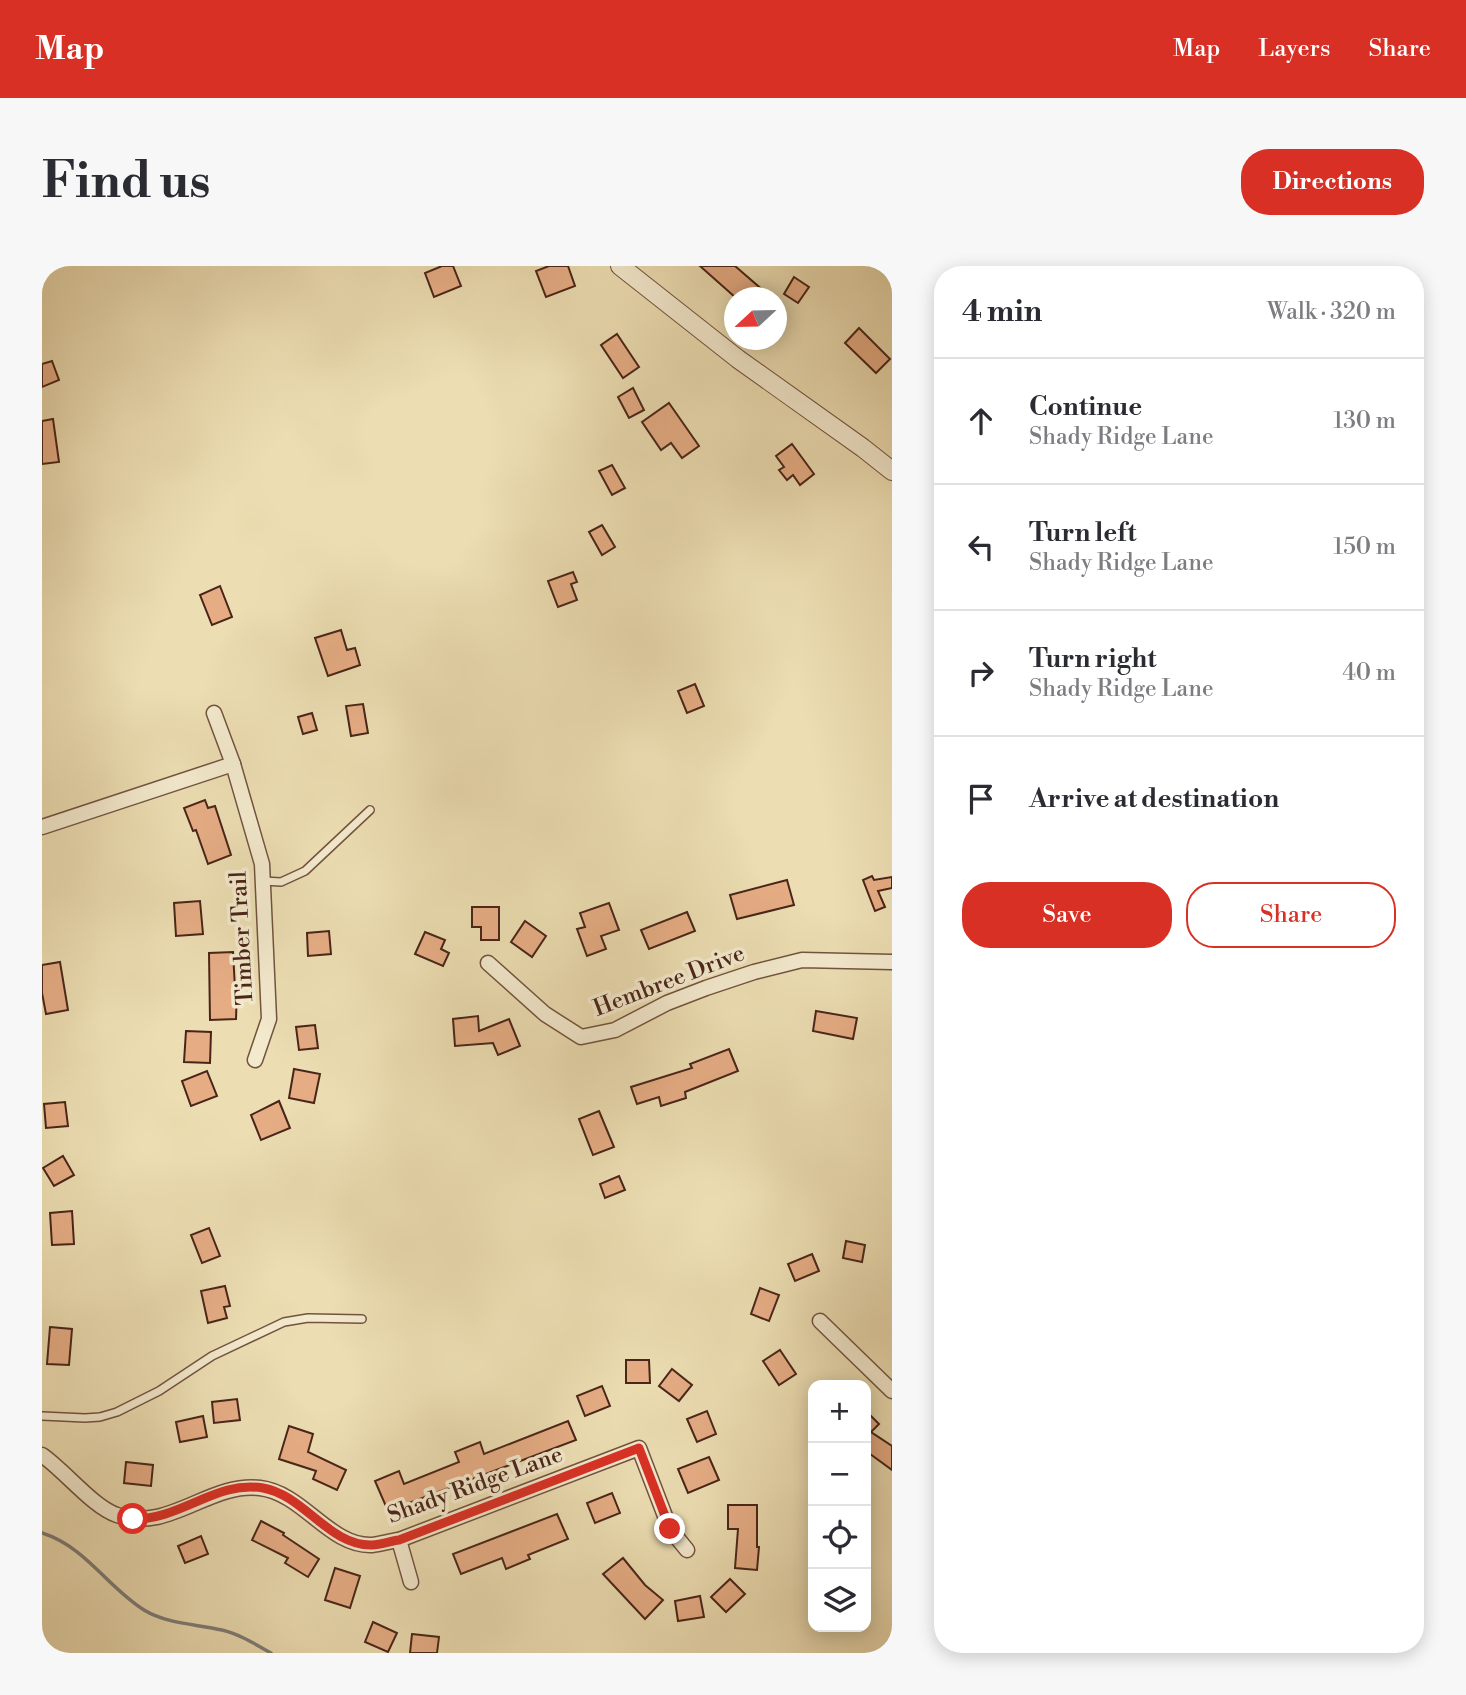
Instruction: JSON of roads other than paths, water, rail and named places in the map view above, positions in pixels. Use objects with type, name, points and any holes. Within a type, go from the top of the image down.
[{"type":"street","points":[[620,266],[738,359],[892,471]]},
{"type":"street","name":"Timber Trail","points":[[214,713],[233,764],[262,864],[270,1019],[255,1060]]},
{"type":"street","points":[[42,827],[233,764]]},
{"type":"street","name":"Hembree Drive","points":[[488,963],[545,1014],[581,1037],[615,1030],[667,1003],[706,988],[802,960],[892,962]]},
{"type":"street","points":[[820,1321],[892,1391]]},
{"type":"street","name":"Shady Ridge Lane","points":[[42,1455],[114,1514],[133,1519],[166,1516],[225,1490],[241,1487],[261,1488],[286,1496],[338,1534],[355,1542],[371,1545],[399,1540],[639,1448],[670,1529],[687,1550]]},
{"type":"street","points":[[399,1540],[411,1582]]},
{"type":"lane","points":[[263,881],[281,882],[305,871],[370,810]]},
{"type":"lane","points":[[42,1416],[85,1418],[117,1412],[159,1391],[212,1356],[285,1322],[308,1318],[362,1319]]},
{"type":"waterway","points":[[42,1533],[57,1539],[84,1557],[131,1601],[153,1615],[228,1632],[271,1653]]}]
